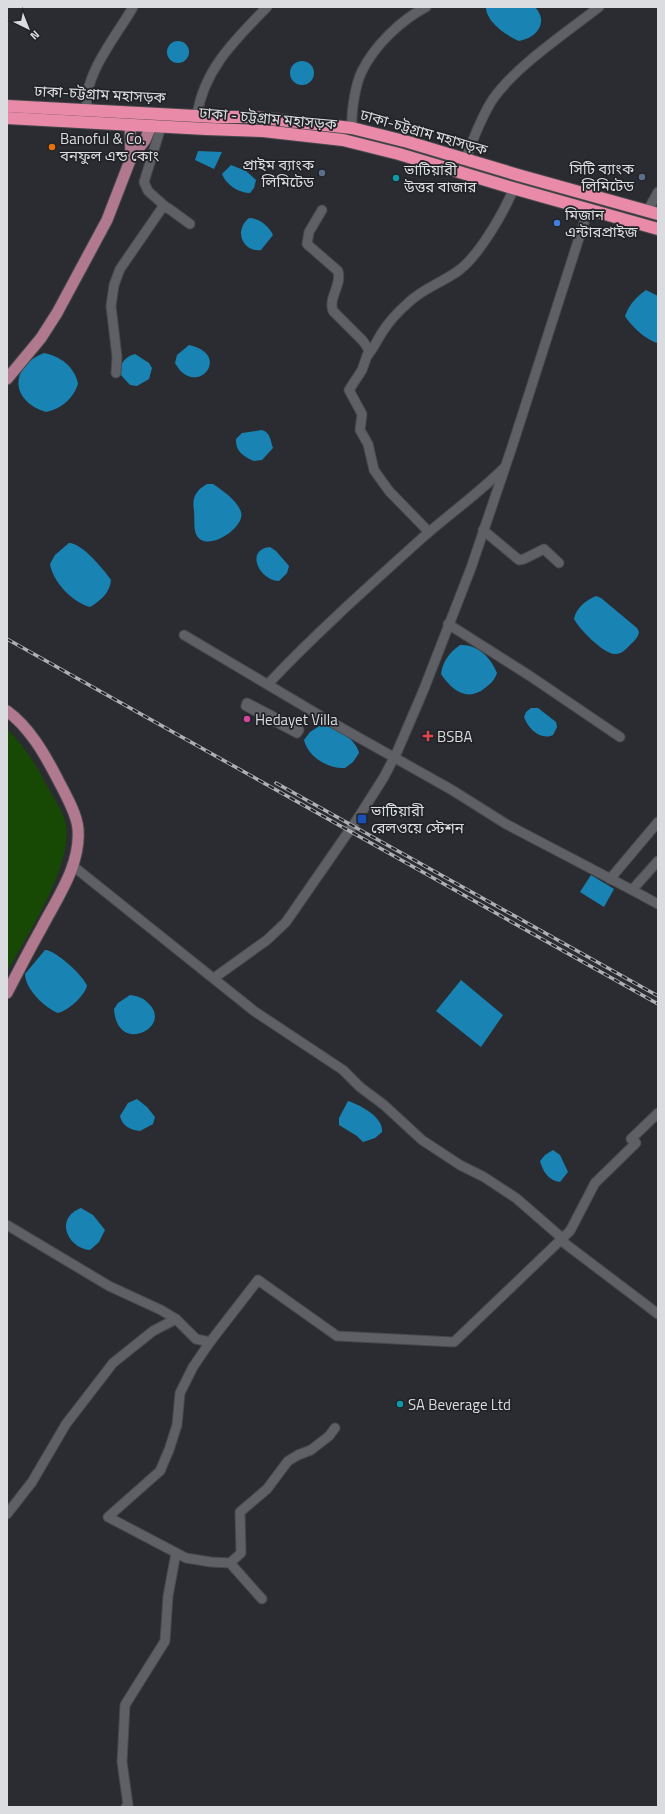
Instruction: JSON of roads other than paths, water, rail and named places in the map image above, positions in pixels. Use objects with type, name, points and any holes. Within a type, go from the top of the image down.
[{"type":"highway","name":"ঢাকা-চট্টগ্রাম মহাসড়ক","points":[[7,106],[272,119],[352,128],[408,142],[465,160],[653,212]]},
{"type":"highway","name":"ঢাকা - চট্টগ্রাম মহাসড়ক","points":[[7,118],[263,131],[344,140],[399,154],[588,210],[658,229]]},
{"type":"main road","points":[[130,125],[131,158]]},
{"type":"main road","points":[[7,378],[41,338],[60,307],[106,220],[131,158],[156,126]]},
{"type":"main road","points":[[7,711],[32,736],[49,762],[67,799],[78,827],[78,848],[73,866],[7,993]]},
{"type":"street","points":[[87,109],[88,94],[94,73],[115,33],[133,7]]},
{"type":"street","points":[[197,116],[199,100],[215,66],[266,7]]},
{"type":"street","points":[[352,128],[352,118],[361,72],[390,34],[406,20],[426,7]]},
{"type":"street","points":[[465,160],[493,100],[503,87],[548,46],[599,7]]},
{"type":"street","points":[[156,126],[144,182],[148,191],[166,207],[190,224]]},
{"type":"street","points":[[366,356],[374,348],[384,330],[410,301],[426,289],[456,272],[471,259],[504,208],[514,188]]},
{"type":"street","points":[[653,212],[658,192]]},
{"type":"street","points":[[116,373],[117,357],[111,306],[114,286],[120,269],[157,212],[166,207]]},
{"type":"street","points":[[322,210],[309,232],[306,239],[307,244],[338,271],[339,282],[331,305],[333,311],[367,345],[369,350],[362,370],[349,390],[362,414],[360,430],[368,444],[374,470],[389,491],[429,532]]},
{"type":"street","points":[[214,978],[267,940],[286,922],[352,826],[394,758],[422,695],[448,624],[471,568],[506,465],[588,210]]},
{"type":"street","points":[[268,684],[351,603],[429,532],[470,499],[506,465]]},
{"type":"street","points":[[483,530],[519,560],[544,549],[559,564]]},
{"type":"street","points":[[448,624],[530,676],[620,737]]},
{"type":"street","points":[[184,635],[394,758],[452,790],[506,824],[658,904]]},
{"type":"street","points":[[247,703],[299,730],[297,733],[246,706],[247,703]]},
{"type":"street","points":[[610,879],[658,822]]},
{"type":"street","points":[[632,890],[658,861]]},
{"type":"street","points":[[73,866],[271,1024],[343,1070],[360,1087],[384,1105],[422,1140],[460,1165],[484,1177],[516,1198],[562,1238],[563,1242],[658,1314]]},
{"type":"street","points":[[335,1428],[329,1436],[311,1450],[288,1461],[267,1489],[240,1512],[241,1553],[230,1563],[186,1558],[108,1517],[160,1471],[169,1450],[177,1424],[180,1393],[193,1367],[210,1342],[258,1280],[337,1336],[454,1342],[570,1231],[595,1183],[636,1143],[631,1139],[658,1113]]},
{"type":"street","points":[[7,1225],[97,1280],[161,1310],[176,1319],[196,1339],[210,1342]]},
{"type":"street","points":[[7,1514],[32,1482],[66,1424],[113,1363],[153,1331],[176,1319]]},
{"type":"street","points":[[126,1807],[128,1804],[122,1762],[125,1705],[165,1641],[168,1596],[176,1553]]},
{"type":"street","points":[[230,1563],[262,1599]]},
{"type":"water","points":[[486,7],[535,7],[541,18],[541,24],[536,33],[531,37],[519,41],[503,32],[493,23],[489,18]]},
{"type":"water","points":[[178,41],[186,44],[189,52],[186,60],[178,63],[170,60],[167,52],[170,44]]},
{"type":"water","points":[[302,61],[310,65],[314,73],[310,81],[302,85],[294,81],[290,73],[294,65]]},
{"type":"water","points":[[198,151],[222,152],[214,169],[195,160]]},
{"type":"water","points":[[231,165],[246,171],[256,180],[254,188],[250,193],[242,192],[233,188],[224,178],[222,174]]},
{"type":"water","points":[[249,218],[256,219],[263,223],[273,235],[261,250],[255,250],[246,245],[241,235],[241,229]]},
{"type":"water","points":[[646,290],[658,296],[658,343],[649,339],[640,332],[625,316],[633,302]]},
{"type":"water","points":[[189,345],[202,350],[209,357],[210,365],[206,372],[200,376],[192,377],[183,373],[175,363],[177,355]]},
{"type":"water","points":[[44,353],[50,354],[66,363],[74,372],[78,384],[70,399],[61,406],[46,412],[34,407],[26,400],[20,392],[18,384],[24,367],[33,359]]},
{"type":"water","points":[[135,354],[149,363],[152,368],[149,379],[137,386],[130,385],[119,373],[124,361],[128,357]]},
{"type":"water","points":[[262,430],[269,435],[273,448],[262,460],[254,461],[241,453],[237,447],[236,439],[242,433]]},
{"type":"water","points":[[207,484],[213,484],[225,493],[233,500],[241,512],[241,518],[232,531],[217,540],[209,542],[202,540],[197,536],[193,506],[195,495]]},
{"type":"water","points":[[69,543],[80,547],[86,552],[111,580],[107,593],[90,607],[70,596],[59,584],[52,571],[50,564],[55,555]]},
{"type":"water","points":[[270,547],[276,551],[289,566],[287,573],[279,581],[272,580],[266,576],[261,571],[256,559],[262,549]]},
{"type":"water","points":[[596,596],[601,598],[637,628],[639,632],[634,641],[619,654],[609,653],[604,650],[586,634],[574,619],[577,611],[582,605]]},
{"type":"water","points":[[460,645],[466,645],[478,649],[491,662],[497,673],[492,682],[479,692],[472,694],[461,693],[455,690],[441,674],[443,665],[447,658]]},
{"type":"water","points":[[531,708],[538,708],[556,722],[557,727],[553,735],[539,735],[528,725],[524,717],[526,712]]},
{"type":"water","points":[[321,725],[338,730],[349,738],[357,748],[359,753],[353,762],[345,768],[339,768],[320,761],[314,757],[306,746],[304,740],[310,732]]},
{"type":"water","points":[[591,875],[614,889],[604,907],[580,892]]},
{"type":"water","points":[[45,950],[55,954],[68,964],[80,976],[87,986],[83,994],[76,1002],[67,1009],[58,1013],[47,1007],[32,992],[26,980],[25,974]]},
{"type":"water","points":[[461,980],[503,1015],[481,1047],[436,1011]]},
{"type":"water","points":[[130,995],[145,1000],[155,1013],[154,1021],[149,1028],[142,1033],[133,1034],[124,1031],[117,1023],[114,1009],[118,1003]]},
{"type":"water","points":[[137,1099],[147,1107],[155,1117],[153,1124],[140,1131],[127,1127],[120,1116],[128,1103]]},
{"type":"water","points":[[348,1101],[365,1109],[376,1117],[382,1127],[382,1132],[375,1138],[363,1142],[357,1136],[339,1125],[339,1118]]},
{"type":"water","points":[[553,1150],[560,1155],[568,1172],[560,1182],[553,1180],[547,1175],[540,1161],[545,1155]]},
{"type":"water","points":[[81,1208],[93,1215],[105,1230],[99,1242],[90,1250],[76,1245],[67,1233],[66,1226],[68,1219],[72,1213]]},
{"type":"railway","points":[[7,639],[658,1004]]},
{"type":"railway","points":[[276,783],[658,996]]},
{"type":"place","name":"Banoful & Co. বনফুল এন্ড কোং","points":[[52,147]]},
{"type":"place","name":"প্রাইম ব্যাংক লিমিটেড","points":[[322,173]]},
{"type":"place","name":"সিটি ব্যাংক লিমিটেড","points":[[642,177]]},
{"type":"place","name":"ভাটিয়ারী উত্তর বাজার","points":[[396,178]]},
{"type":"place","name":"মিজান এন্টারপ্রাইজ","points":[[557,223]]},
{"type":"place","name":"Hedayet Villa","points":[[247,719]]},
{"type":"place","name":"BSBA","points":[[428,736]]},
{"type":"place","name":"ভাটিয়ারী রেলওয়ে স্টেশন","points":[[362,819]]},
{"type":"place","name":"SA Beverage Ltd","points":[[400,1404]]}]
